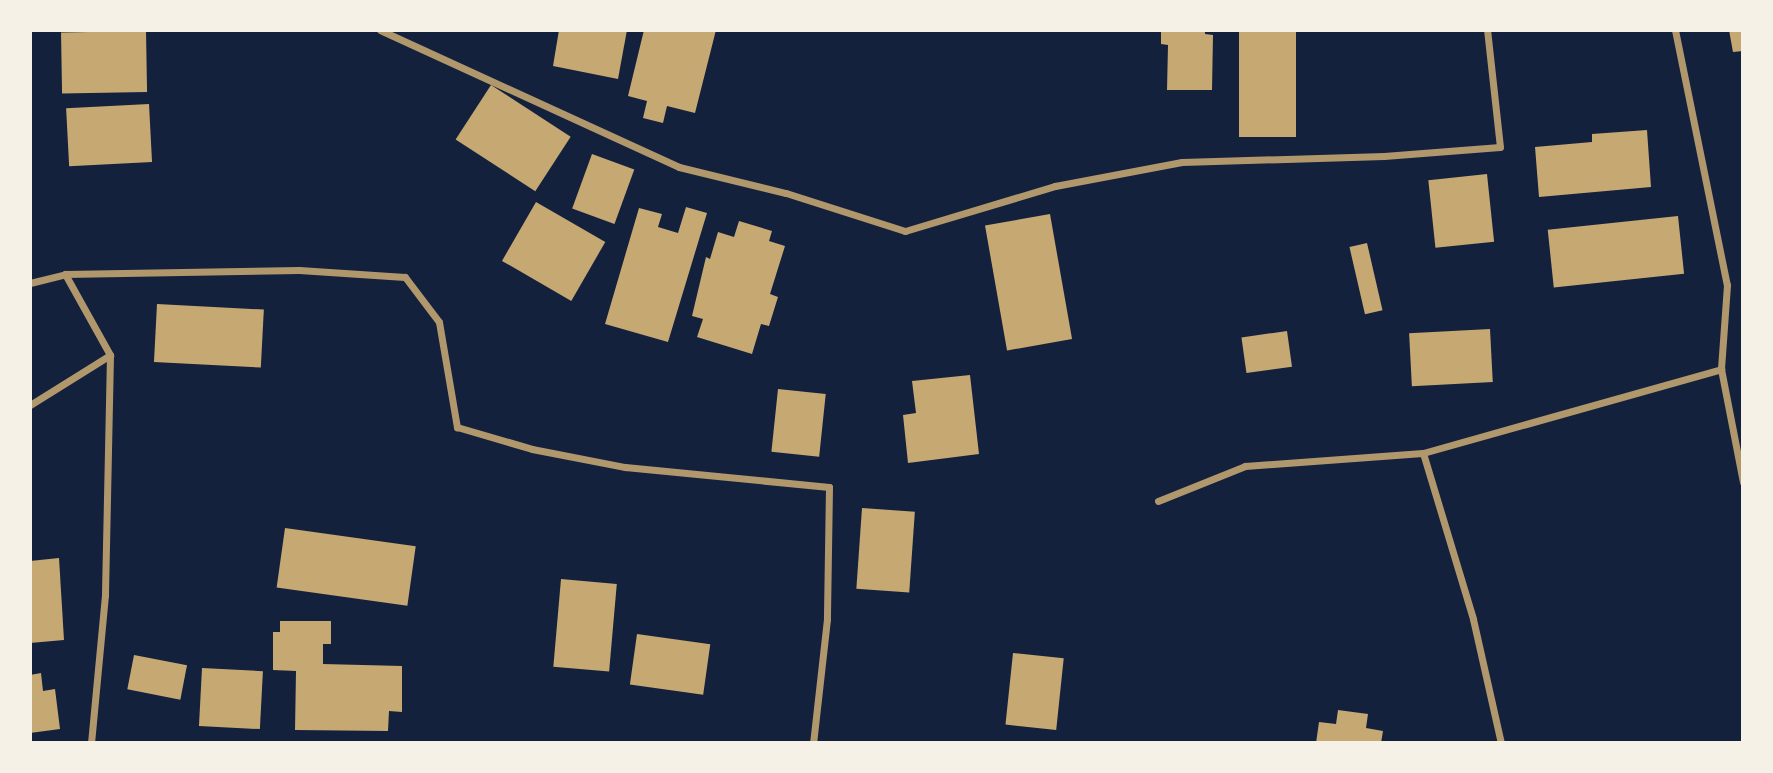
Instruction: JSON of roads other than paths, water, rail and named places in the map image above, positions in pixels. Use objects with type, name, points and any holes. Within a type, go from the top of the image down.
[{"type":"street","points":[[380,30],[679,167],[786,193],[905,231],[1055,186],[1182,162],[1500,147],[1487,30]]},
{"type":"street","points":[[1675,30],[1727,285],[1721,369],[1743,482]]},
{"type":"street","points":[[30,283],[65,274],[299,270],[405,277],[439,322],[457,427],[532,449],[625,467],[829,487],[827,619],[813,743]]},
{"type":"street","points":[[65,274],[110,355],[105,595],[91,743]]},
{"type":"street","points":[[30,405],[110,355]]},
{"type":"street","points":[[1158,501],[1245,466],[1423,453],[1721,369]]},
{"type":"street","points":[[1423,453],[1474,619],[1502,743]]}]
